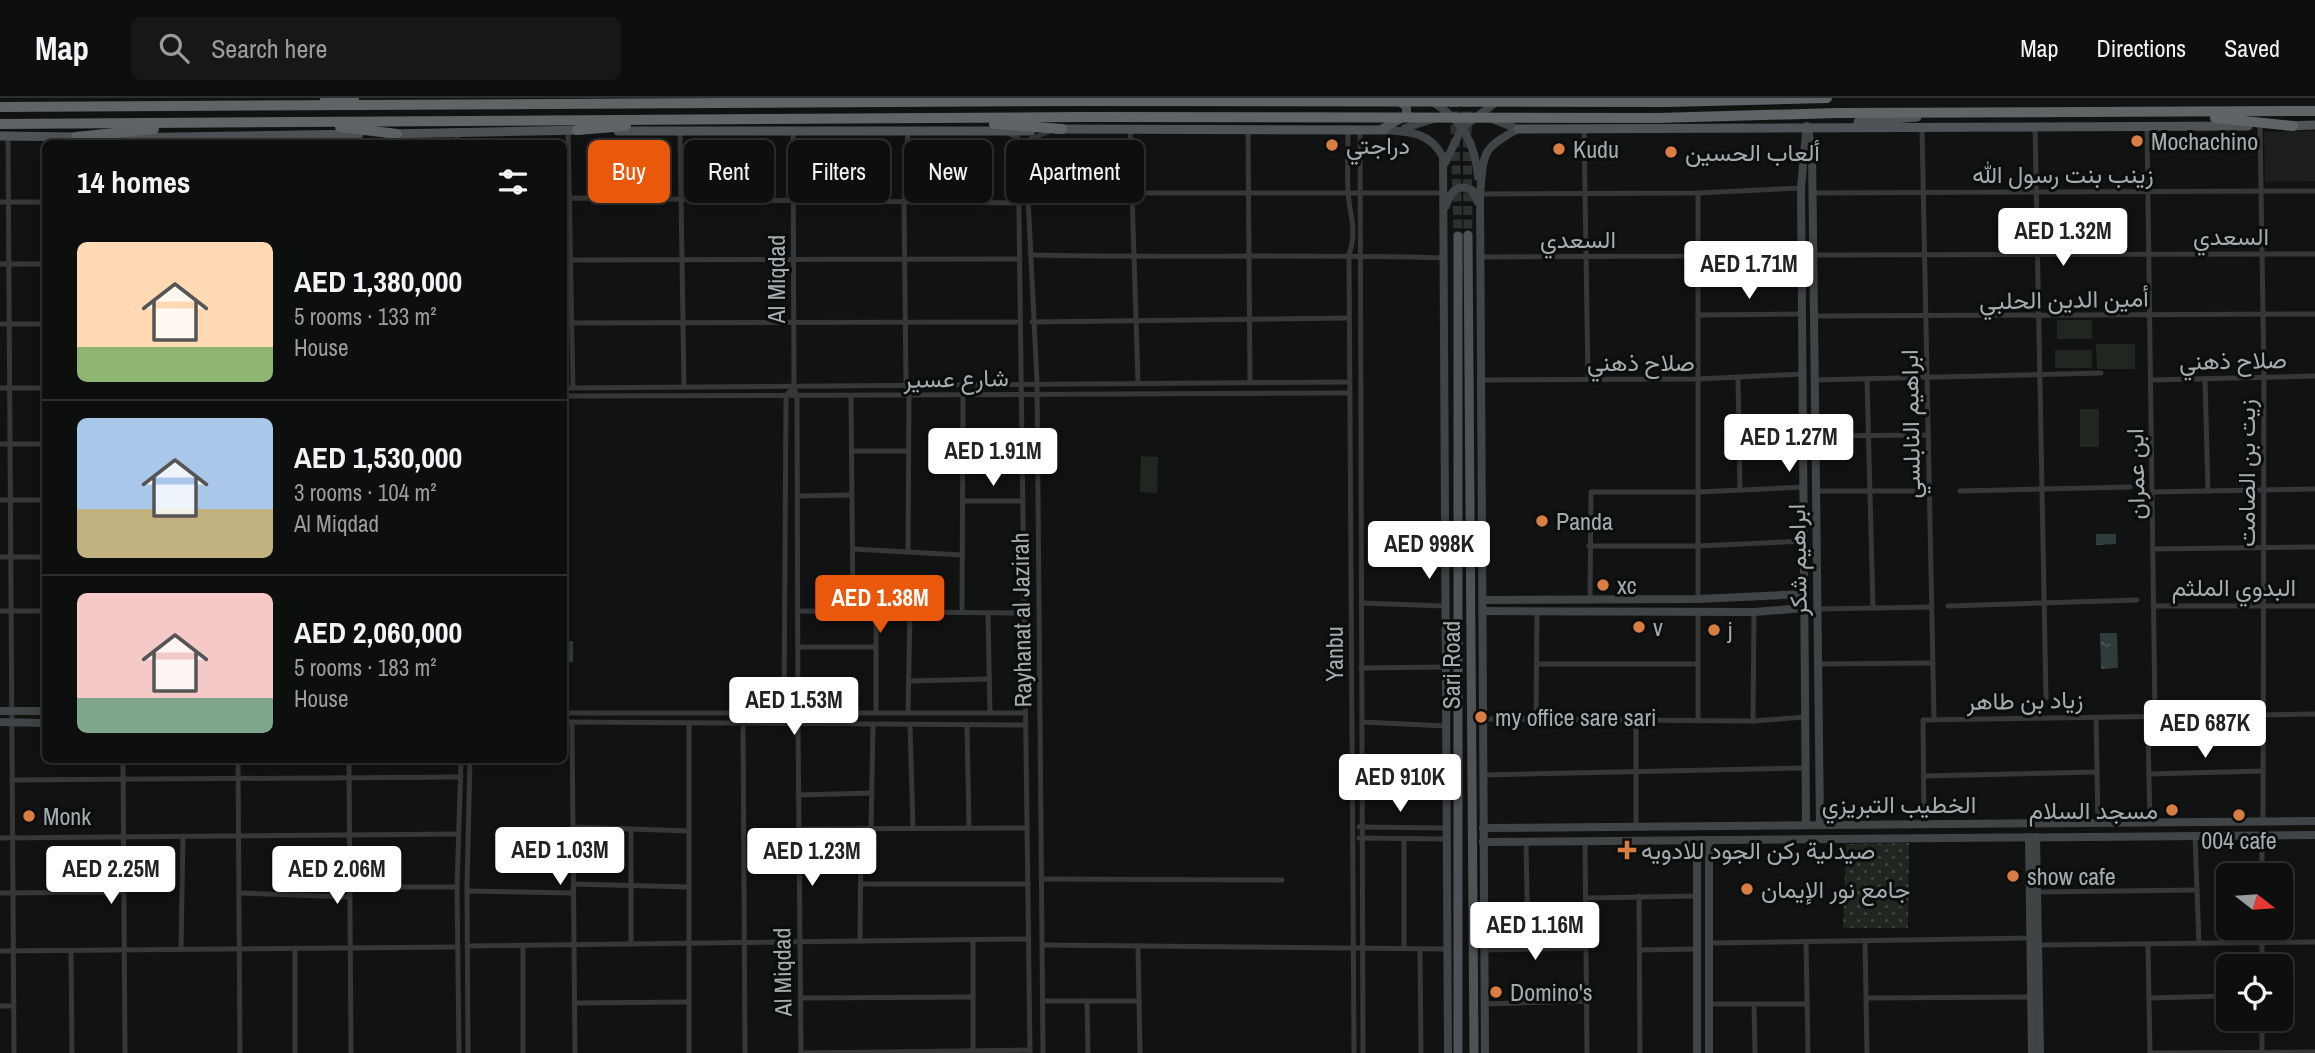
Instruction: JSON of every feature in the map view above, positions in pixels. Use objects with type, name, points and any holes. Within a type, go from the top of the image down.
[{"type":"highway","points":[[253,107],[354,98]]},
{"type":"highway","points":[[693,98],[773,104]]},
{"type":"highway","points":[[888,103],[955,98]]},
{"type":"highway","points":[[0,107],[1082,101],[1667,102],[1827,98]]},
{"type":"highway","points":[[0,101],[103,106]]},
{"type":"highway","points":[[0,124],[1084,117],[1657,118],[1838,113],[2315,111]]},
{"type":"highway","points":[[2157,112],[2293,125]]},
{"type":"highway","points":[[911,118],[1062,129]]},
{"type":"highway","points":[[573,130],[692,119]]},
{"type":"highway","points":[[76,137],[215,122]]},
{"type":"highway","points":[[296,122],[397,134]]},
{"type":"main road","points":[[230,140],[345,139],[397,134],[457,139],[471,133],[573,130],[1382,130],[1407,115],[1406,106],[1393,98]]},
{"type":"main road","points":[[1524,98],[1516,110],[1531,121],[1550,128]]},
{"type":"main road","points":[[1807,126],[1967,113]]},
{"type":"main road","points":[[1518,129],[2315,125]]},
{"type":"main road","points":[[4,136],[106,140]]},
{"type":"main road","name":"Sari Road","points":[[1468,234],[1474,1053]]},
{"type":"main road","name":"Sari Road","points":[[1458,236],[1458,1053]]},
{"type":"street","points":[[1425,98],[1447,111],[1462,128],[1476,151],[1480,194]]},
{"type":"street","points":[[1382,130],[1412,127],[1447,111],[1466,98],[1481,112],[1503,125],[1518,129]]},
{"type":"street","points":[[1444,193],[1445,163],[1462,128],[1504,98]]},
{"type":"street","points":[[2035,125],[2046,698]]},
{"type":"street","name":"ابن عمران","points":[[2147,125],[2155,716],[2148,734],[2150,822]]},
{"type":"street","points":[[1806,823],[1801,188],[1807,126]]},
{"type":"street","name":"ابراهيم شكر","points":[[1807,126],[1812,148],[1820,825]]},
{"type":"street","name":"زيت بن الصامت","points":[[2260,126],[2264,377],[2263,821]]},
{"type":"street","points":[[1584,128],[1588,380]]},
{"type":"street","name":"ابراهيم النابلسي","points":[[1922,128],[1934,719]]},
{"type":"street","name":"Rayhanat al Jazirah","points":[[1030,140],[1062,129]]},
{"type":"street","points":[[1130,129],[1130,140]]},
{"type":"street","points":[[1479,235],[1483,164],[1491,144],[1518,129]]},
{"type":"street","points":[[573,130],[567,198],[573,388]]},
{"type":"street","name":"Al Miqdad","points":[[793,130],[793,140]]},
{"type":"street","points":[[907,140],[908,130]]},
{"type":"street","points":[[1248,130],[1251,382]]},
{"type":"street","name":"Yanbu","points":[[1348,130],[1348,194],[1354,230],[1349,255],[1354,1053]]},
{"type":"street","name":"Yanbu","points":[[1360,130],[1363,1053]]},
{"type":"street","points":[[1382,130],[1420,133],[1438,148],[1443,157],[1448,1053]]},
{"type":"street","points":[[680,131],[684,387]]},
{"type":"street","name":"Rayhanat al Jazirah","points":[[1005,132],[1018,140]]},
{"type":"street","points":[[471,133],[471,140]]},
{"type":"street","points":[[4,136],[8,202],[14,1053]]},
{"type":"street","points":[[1444,239],[1448,200],[1454,190],[1460,187],[1469,188],[1476,194],[1481,257],[1485,1053]]},
{"type":"street","points":[[1480,194],[1698,193],[1801,188]]},
{"type":"street","name":"زينب بنت رسول الله","points":[[1811,193],[2315,191]]},
{"type":"street","points":[[1144,193],[1444,193]]},
{"type":"street","points":[[1698,193],[1698,599]]},
{"type":"street","points":[[567,198],[788,200]]},
{"type":"street","points":[[890,201],[904,201]]},
{"type":"street","points":[[0,202],[42,202]]},
{"type":"street","name":"Al Miqdad","points":[[793,203],[798,713]]},
{"type":"street","points":[[904,203],[906,387]]},
{"type":"street","name":"Rayhanat al Jazirah","points":[[1019,203],[1030,1052]]},
{"type":"street","name":"Rayhanat al Jazirah","points":[[1027,203],[1037,382],[1043,1053]]},
{"type":"street","points":[[1132,203],[1138,382]]},
{"type":"street","name":"السعدي","points":[[1481,257],[1698,256],[1801,251]]},
{"type":"street","name":"السعدي","points":[[1812,255],[2315,254]]},
{"type":"street","points":[[1030,255],[1349,255],[1445,258]]},
{"type":"street","points":[[567,260],[1020,259]]},
{"type":"street","points":[[0,264],[42,264]]},
{"type":"street","points":[[1802,284],[1812,283]]},
{"type":"street","points":[[1698,316],[1802,314]]},
{"type":"street","name":"أمين الدين الحلبي","points":[[1813,316],[1926,318],[2315,314]]},
{"type":"street","points":[[1032,322],[1349,318]]},
{"type":"street","points":[[567,323],[1020,322]]},
{"type":"street","points":[[0,324],[42,324]]},
{"type":"street","points":[[1814,380],[2101,373]]},
{"type":"street","name":"صلاح ذهني","points":[[1480,380],[1698,379],[1803,374]]},
{"type":"street","name":"صلاح ذهني","points":[[2151,380],[2315,376]]},
{"type":"street","points":[[1738,377],[1740,490]]},
{"type":"street","points":[[1867,379],[1873,608]]},
{"type":"street","points":[[2205,379],[2208,491]]},
{"type":"street","name":"شارع عسير","points":[[567,388],[906,387],[1037,382],[1350,382]]},
{"type":"street","points":[[785,713],[786,396],[794,387]]},
{"type":"street","points":[[0,388],[42,388]]},
{"type":"street","name":"شارع عسير","points":[[567,396],[963,397],[1022,394],[1350,393]]},
{"type":"street","points":[[851,397],[853,611]]},
{"type":"street","points":[[908,552],[909,397]]},
{"type":"street","points":[[962,612],[963,397]]},
{"type":"street","points":[[1814,436],[1928,435]]},
{"type":"street","points":[[0,444],[42,444]]},
{"type":"street","points":[[852,451],[908,451]]},
{"type":"street","points":[[1590,600],[1591,492],[1698,492],[1804,487]]},
{"type":"street","points":[[1960,491],[2130,487]]},
{"type":"street","points":[[2152,492],[2315,489]]},
{"type":"street","points":[[1815,491],[1929,491]]},
{"type":"street","points":[[797,496],[852,495]]},
{"type":"street","points":[[0,500],[42,500]]},
{"type":"street","points":[[962,501],[1023,501]]},
{"type":"street","points":[[1589,546],[1698,546],[1804,541]]},
{"type":"street","points":[[2153,549],[2315,547]]},
{"type":"street","points":[[853,549],[962,555]]},
{"type":"street","points":[[0,557],[42,557]]},
{"type":"street","points":[[1482,600],[1698,599],[1804,594]]},
{"type":"street","points":[[1654,599],[1654,612]]},
{"type":"street","points":[[1948,606],[2137,600]]},
{"type":"street","points":[[1361,603],[1444,606]]},
{"type":"street","name":"البدوي الملثم","points":[[2153,606],[2315,606]]},
{"type":"street","points":[[1817,609],[1932,607]]},
{"type":"street","points":[[1482,611],[1754,612],[1805,608]]},
{"type":"street","points":[[0,611],[42,611]]},
{"type":"street","points":[[798,611],[1024,613]]},
{"type":"street","points":[[1536,719],[1537,611]]},
{"type":"street","points":[[908,713],[910,612]]},
{"type":"street","points":[[988,612],[990,713]]},
{"type":"street","points":[[1698,612],[1698,721]]},
{"type":"street","points":[[1753,721],[1754,612]]},
{"type":"street","points":[[876,613],[876,713]]},
{"type":"street","points":[[798,647],[876,647]]},
{"type":"street","points":[[1818,664],[1933,663]]},
{"type":"street","points":[[1536,664],[1698,664]]},
{"type":"street","points":[[1362,668],[1446,667]]},
{"type":"street","points":[[909,681],[989,679]]},
{"type":"street","points":[[0,711],[42,712]]},
{"type":"street","points":[[567,713],[1026,713]]},
{"type":"street","name":"زياد بن طاهر","points":[[1924,824],[1923,720],[2315,714]]},
{"type":"street","points":[[1482,719],[1753,721],[1806,717]]},
{"type":"street","points":[[2096,717],[2098,822]]},
{"type":"street","points":[[1636,720],[1636,827]]},
{"type":"street","points":[[0,722],[42,723]]},
{"type":"street","points":[[567,722],[1026,726]]},
{"type":"street","points":[[572,722],[575,1053]]},
{"type":"street","points":[[1362,722],[1446,726]]},
{"type":"street","points":[[689,723],[689,1053]]},
{"type":"street","points":[[743,723],[745,1053]]},
{"type":"street","name":"Al Miqdad","points":[[798,724],[801,1053]]},
{"type":"street","points":[[871,828],[873,724]]},
{"type":"street","points":[[910,724],[913,828]]},
{"type":"street","points":[[967,725],[969,828]]},
{"type":"street","points":[[123,763],[125,1053]]},
{"type":"street","points":[[238,763],[240,1053]]},
{"type":"street","points":[[349,763],[351,1053]]},
{"type":"street","points":[[459,1053],[457,887],[461,763]]},
{"type":"street","points":[[468,1053],[470,763]]},
{"type":"street","points":[[1483,775],[1806,768]]},
{"type":"street","points":[[2149,775],[2263,771]]},
{"type":"street","points":[[1923,776],[2097,772]]},
{"type":"street","points":[[1362,775],[1424,776]]},
{"type":"street","points":[[12,780],[461,778]]},
{"type":"street","points":[[798,795],[872,793]]},
{"type":"street","name":"الخطيب التبريزي","points":[[1483,828],[1806,823],[2315,821]]},
{"type":"street","points":[[573,827],[689,831]]},
{"type":"street","points":[[1353,827],[1447,828]]},
{"type":"street","points":[[860,942],[861,828]]},
{"type":"street","points":[[799,829],[1027,828]]},
{"type":"street","points":[[631,829],[631,944]]},
{"type":"street","points":[[0,838],[459,834]]},
{"type":"street","points":[[2262,835],[2262,863]]},
{"type":"street","name":"الخطيب التبريزي","points":[[1483,842],[2315,835]]},
{"type":"street","points":[[181,949],[183,836]]},
{"type":"street","points":[[2195,836],[2199,943]]},
{"type":"street","points":[[2033,837],[2039,945],[2040,1053]]},
{"type":"street","points":[[2032,1053],[2033,837]]},
{"type":"street","points":[[1353,838],[1447,838]]},
{"type":"street","points":[[1404,838],[1404,948]]},
{"type":"street","points":[[1696,1053],[1697,840]]},
{"type":"street","points":[[1709,840],[1709,1053]]},
{"type":"street","points":[[1585,841],[1587,1053]]},
{"type":"street","points":[[1526,842],[1528,949]]},
{"type":"street","points":[[1041,879],[1282,880]]},
{"type":"street","points":[[573,884],[689,887]]},
{"type":"street","points":[[861,884],[1028,884]]},
{"type":"street","points":[[350,887],[457,887]]},
{"type":"street","points":[[2037,892],[2197,890]]},
{"type":"street","points":[[467,891],[573,893]]},
{"type":"street","points":[[0,893],[124,892]]},
{"type":"street","points":[[239,892],[350,897]]},
{"type":"street","points":[[1639,896],[1640,1053]]},
{"type":"street","points":[[1586,898],[1697,896]]},
{"type":"street","points":[[1710,943],[2031,938]]},
{"type":"street","points":[[467,946],[1028,939]]},
{"type":"street","points":[[972,940],[973,1051]]},
{"type":"street","points":[[1865,941],[1867,1053]]},
{"type":"street","points":[[1806,942],[1808,1053]]},
{"type":"street","points":[[2262,942],[2262,954]]},
{"type":"street","points":[[2039,945],[2315,942]]},
{"type":"street","points":[[2148,944],[2150,1053],[2315,1052]]},
{"type":"street","points":[[1042,945],[1447,949]]},
{"type":"street","points":[[523,946],[523,1053]]},
{"type":"street","points":[[1138,946],[1140,1053]]},
{"type":"street","points":[[0,951],[458,947]]},
{"type":"street","points":[[295,948],[295,1053]]},
{"type":"street","points":[[1484,950],[1586,948]]},
{"type":"street","points":[[1420,949],[1421,1053]]},
{"type":"street","points":[[71,950],[72,1053]]},
{"type":"street","points":[[1640,950],[1697,950]]},
{"type":"street","points":[[1029,976],[1042,977]]},
{"type":"street","points":[[2149,998],[2216,996]]},
{"type":"street","points":[[800,998],[973,997]]},
{"type":"street","points":[[1866,998],[2032,997]]},
{"type":"street","points":[[1042,1002],[1139,1000]]},
{"type":"street","points":[[1087,1001],[1088,1053]]},
{"type":"street","points":[[1484,1004],[1587,1001]]},
{"type":"street","points":[[574,1003],[689,1002]]},
{"type":"street","points":[[1710,1004],[1807,1004]]},
{"type":"street","points":[[1754,1004],[1755,1053]]},
{"type":"street","points":[[0,1006],[14,1006]]},
{"type":"street","points":[[458,1019],[468,1019]]},
{"type":"street","points":[[2262,1031],[2262,1053]]},
{"type":"street","points":[[801,1053],[1030,1052]]},
{"type":"shaded area","points":[[2315,131],[2315,181],[2265,182],[2264,132]]},
{"type":"shaded area","points":[[2057,320],[2092,320],[2092,339],[2057,339]]},
{"type":"shaded area","points":[[2096,344],[2135,344],[2135,369],[2097,369]]},
{"type":"shaded area","points":[[2055,350],[2092,350],[2092,368],[2055,368]]},
{"type":"shaded area","points":[[2080,409],[2099,409],[2099,447],[2080,447]]},
{"type":"shaded area","points":[[1141,456],[1158,457],[1157,493],[1140,492]]},
{"type":"shaded area","points":[[1909,843],[1908,928],[1843,928],[1846,844]]},
{"type":"water","points":[[2096,534],[2116,534],[2116,544],[2096,545]]},
{"type":"water","points":[[2100,633],[2117,633],[2118,668],[2101,669]]},
{"type":"water","points":[[567,641],[573,641],[573,662],[567,662]]},
{"type":"tunnel","points":[[1454,98],[1458,236]]},
{"type":"tunnel","points":[[1467,98],[1468,235]]},
{"type":"place","name":"Mochachino","points":[[2137,141]]},
{"type":"place","name":"دراجتي","points":[[1332,145]]},
{"type":"place","name":"Kudu","points":[[1559,149]]},
{"type":"place","name":"ألعاب الحسين","points":[[1671,152]]},
{"type":"place","name":"Panda","points":[[1542,521]]},
{"type":"place","name":"xc","points":[[1603,585]]},
{"type":"place","name":"v","points":[[1639,627]]},
{"type":"place","name":"j","points":[[1714,630]]},
{"type":"place","name":"my office sare sari","points":[[1481,717]]},
{"type":"place","name":"مسجد السلام","points":[[2172,810]]},
{"type":"place","name":"004 cafe","points":[[2239,815]]},
{"type":"place","name":"Monk","points":[[29,816]]},
{"type":"place","name":"صيدلية ركن الجود للادويه","points":[[1627,850]]},
{"type":"place","name":"show cafe","points":[[2013,876]]},
{"type":"place","name":"جامع نور الإيمان","points":[[1747,889]]},
{"type":"place","name":"Domino's","points":[[1496,992]]}]
